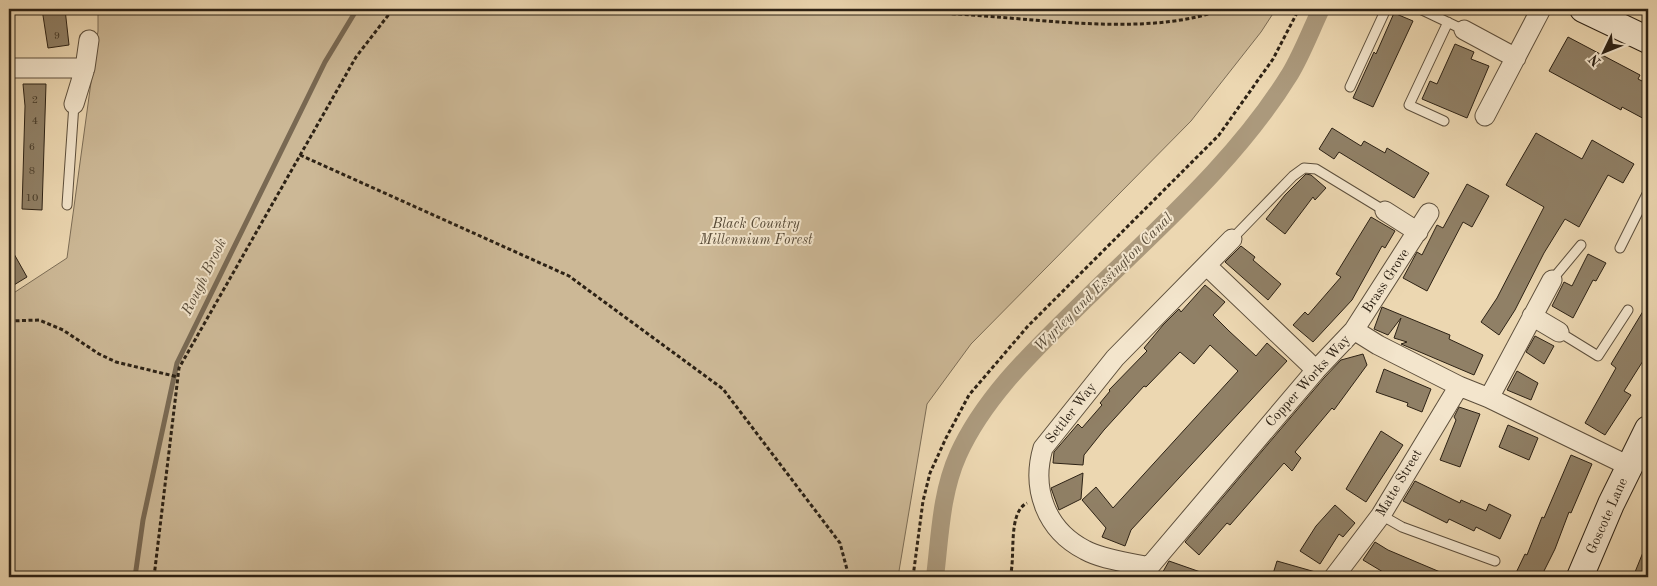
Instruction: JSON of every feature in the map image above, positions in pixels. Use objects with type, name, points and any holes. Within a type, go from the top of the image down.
[{"type":"street","points":[[1485,116],[1540,9]]},
{"type":"street","points":[[1583,9],[1648,40]]},
{"type":"street","points":[[1456,26],[1516,58]]},
{"type":"street","points":[[74,104],[85,68],[89,40]]},
{"type":"street","points":[[9,68],[85,68]]},
{"type":"street","points":[[1385,211],[1418,232]]},
{"type":"street","name":"Brass Grove","points":[[1354,330],[1429,213]]},
{"type":"street","name":"Settler Way","points":[[1148,572],[1085,551],[1058,530],[1041,500],[1039,463],[1043,448],[1115,358],[1232,239]]},
{"type":"street","points":[[1207,266],[1316,370]]},
{"type":"street","points":[[1489,398],[1552,280]]},
{"type":"street","points":[[1532,316],[1559,332]]},
{"type":"street","name":"Copper Works Way","points":[[1148,572],[1316,370],[1354,330],[1378,345],[1459,386],[1489,398],[1629,466]]},
{"type":"street","name":"Matte Street","points":[[1334,577],[1381,515],[1459,386]]},
{"type":"street","name":"Goscote Lane","points":[[1580,577],[1629,466],[1648,429]]},
{"type":"lane","points":[[1350,86],[1386,9]]},
{"type":"lane","points":[[1420,9],[1456,26],[1409,105],[1444,121]]},
{"type":"lane","points":[[67,205],[74,104]]},
{"type":"lane","points":[[1232,239],[1293,176],[1304,168],[1316,169],[1385,211]]},
{"type":"lane","points":[[1620,248],[1648,192]]},
{"type":"lane","points":[[1552,280],[1580,245]]},
{"type":"lane","points":[[1559,332],[1598,356],[1628,310]]},
{"type":"lane","points":[[1381,515],[1402,527],[1495,561]]},
{"type":"path","points":[[154,577],[175,376],[356,57],[393,9]]},
{"type":"path","points":[[861,9],[934,12],[1087,25],[1155,22],[1207,16],[1223,9]]},
{"type":"path","points":[[913,577],[923,501],[930,474],[946,438],[969,395],[1028,326],[1219,135],[1273,59],[1299,9]]},
{"type":"path","points":[[300,155],[569,276],[723,389],[840,543],[849,577]]},
{"type":"path","points":[[9,322],[39,320],[63,330],[99,354],[116,362],[175,376]]},
{"type":"path","points":[[1010,577],[1015,550],[1014,522],[1024,504],[1041,500]]},
{"type":"green space","name":"Black Country Millennium Forest","points":[[98,9],[1276,9],[1261,32],[1191,121],[971,344],[927,404],[898,577],[9,577],[9,296],[67,258],[98,31]]},
{"type":"building","points":[[42,9],[65,9],[69,45],[48,48]]},
{"type":"building","points":[[1394,13],[1413,21],[1373,107],[1353,98],[1374,52],[1376,54]]},
{"type":"building","points":[[1568,37],[1640,75],[1638,79],[1648,84],[1648,121],[1622,107],[1621,110],[1549,71]]},
{"type":"building","points":[[1455,44],[1474,52],[1471,59],[1489,66],[1467,118],[1422,99],[1430,81],[1437,84]]},
{"type":"building","points":[[23,84],[46,84],[42,210],[22,209],[25,106]]},
{"type":"building","points":[[1332,128],[1361,146],[1364,141],[1385,153],[1387,148],[1429,173],[1414,198],[1339,152],[1334,159],[1319,149]]},
{"type":"building","points":[[1536,133],[1582,159],[1592,140],[1634,164],[1623,183],[1608,175],[1579,227],[1565,219],[1544,253],[1515,310],[1499,335],[1481,322],[1497,298],[1544,207],[1506,185]]},
{"type":"building","points":[[1306,174],[1311,175],[1326,188],[1315,200],[1313,197],[1285,234],[1266,219],[1285,195]]},
{"type":"building","points":[[1467,184],[1489,196],[1472,227],[1463,222],[1427,291],[1403,278],[1417,252],[1422,255],[1437,225],[1443,228]]},
{"type":"building","points":[[1371,217],[1395,231],[1385,248],[1382,246],[1352,300],[1313,342],[1293,325],[1305,312],[1308,315],[1341,277],[1336,274]]},
{"type":"building","points":[[9,245],[27,277],[9,288]]},
{"type":"building","points":[[1241,246],[1255,257],[1253,260],[1281,284],[1268,300],[1225,262]]},
{"type":"building","points":[[1588,254],[1606,263],[1596,281],[1593,280],[1573,318],[1552,306],[1564,282],[1572,286]]},
{"type":"building","points":[[1205,285],[1225,302],[1213,315],[1229,331],[1256,356],[1267,343],[1287,361],[1131,530],[1125,546],[1102,537],[1106,528],[1082,500],[1096,487],[1113,508],[1238,371],[1210,345],[1194,364],[1180,352],[1146,387],[1144,386],[1104,430],[1084,455],[1083,465],[1053,463],[1054,452],[1078,424],[1082,428],[1102,405],[1100,403],[1109,390],[1147,351],[1144,348],[1163,325],[1179,309],[1181,312]]},
{"type":"building","points":[[1648,303],[1648,353],[1624,391],[1631,395],[1605,435],[1585,423],[1616,368],[1611,364]]},
{"type":"building","points":[[1382,307],[1450,335],[1449,339],[1483,355],[1474,375],[1401,344],[1407,342],[1394,338],[1401,318],[1388,335],[1374,329]]},
{"type":"building","points":[[1535,336],[1554,346],[1544,364],[1526,352]]},
{"type":"building","points":[[1363,354],[1367,365],[1334,410],[1332,408],[1295,452],[1301,458],[1292,471],[1284,463],[1230,525],[1227,523],[1199,555],[1185,542],[1341,360]]},
{"type":"building","points":[[1384,369],[1431,389],[1422,412],[1407,406],[1408,403],[1376,392]]},
{"type":"building","points":[[1517,371],[1538,383],[1531,400],[1507,390]]},
{"type":"building","points":[[1459,407],[1480,414],[1460,467],[1440,460],[1456,420],[1454,417]]},
{"type":"building","points":[[1508,425],[1538,438],[1529,460],[1499,447]]},
{"type":"building","points":[[1381,431],[1403,445],[1366,502],[1346,489]]},
{"type":"building","points":[[1571,455],[1592,464],[1571,513],[1569,512],[1555,549],[1541,577],[1514,577],[1525,554],[1527,555],[1542,517],[1544,518]]},
{"type":"building","points":[[1083,473],[1081,499],[1059,510],[1051,488]]},
{"type":"building","points":[[1415,481],[1460,503],[1461,500],[1486,511],[1489,504],[1511,515],[1500,539],[1476,527],[1474,531],[1449,519],[1447,523],[1403,501]]},
{"type":"building","points":[[1335,505],[1355,523],[1343,537],[1339,534],[1320,564],[1300,551],[1316,526]]},
{"type":"building","points":[[1648,540],[1648,577],[1633,577]]},
{"type":"building","points":[[1375,542],[1388,550],[1452,577],[1395,577],[1383,572],[1363,560]]},
{"type":"building","points":[[1169,561],[1209,575],[1208,577],[1160,577]]},
{"type":"building","points":[[1277,561],[1319,573],[1318,577],[1272,577]]},
{"type":"waterway","name":"Rough Brook","points":[[135,577],[143,520],[177,363],[325,62],[357,9]]},
{"type":"waterway","name":"Wyrley and Essington Canal","points":[[935,577],[942,515],[952,469],[970,432],[983,411],[1033,352],[1195,192],[1246,135],[1290,74],[1321,9]]}]
